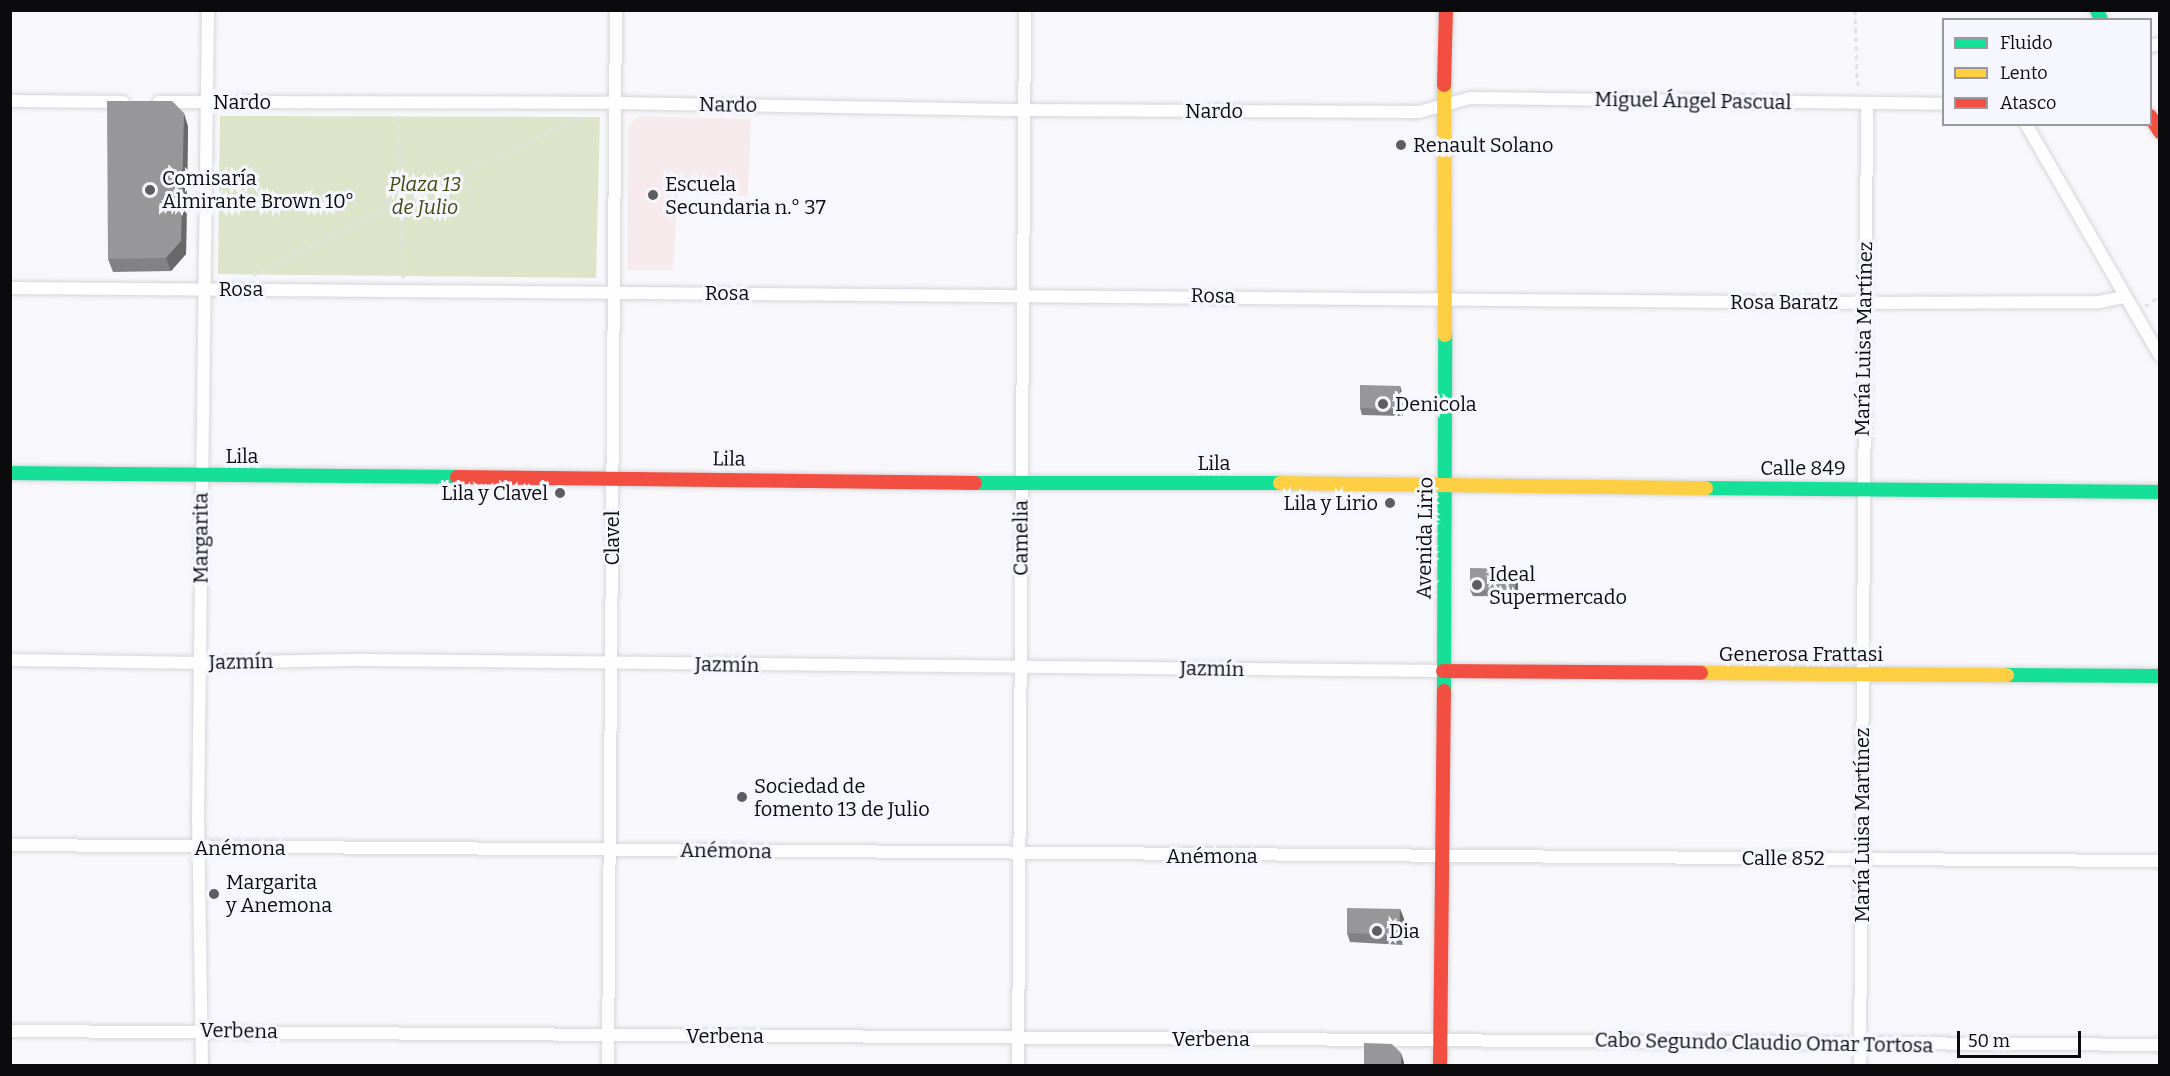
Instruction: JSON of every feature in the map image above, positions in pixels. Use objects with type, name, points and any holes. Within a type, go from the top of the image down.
[{"type":"street","name":"Margarita","points":[[202,1065],[201,848],[198,818],[208,10]]},
{"type":"street","name":"Clavel","points":[[608,1065],[616,10]]},
{"type":"street","name":"Camelia","points":[[1018,1065],[1025,10]]},
{"type":"street","name":"Avenida Lirio","points":[[1440,1065],[1446,486],[1444,106],[1446,10]]},
{"type":"street","name":"Miguel Ángel Pascual","points":[[1444,106],[1470,98],[1867,105],[1942,104]]},
{"type":"street","name":"Nardo","points":[[10,101],[614,103],[1024,110],[1419,112],[1444,106]]},
{"type":"street","name":"María Luisa Martínez","points":[[1860,1065],[1863,303],[1867,105]]},
{"type":"street","points":[[2152,118],[2160,132]]},
{"type":"street","points":[[2027,126],[2160,356]]},
{"type":"street","name":"Rosa","points":[[10,288],[1444,299]]},
{"type":"street","name":"Rosa Baratz","points":[[1444,299],[1863,303],[2099,302],[2124,297]]},
{"type":"street","name":"Lila","points":[[10,473],[612,477],[1021,483],[1384,483],[1446,486]]},
{"type":"street","name":"Calle 849","points":[[1446,486],[2160,492]]},
{"type":"street","name":"Jazmín","points":[[10,660],[201,663],[364,660],[1443,671]]},
{"type":"street","name":"Generosa Frattasi","points":[[1443,671],[2160,676]]},
{"type":"street","name":"Anémona","points":[[10,845],[1442,857]]},
{"type":"street","name":"Calle 852","points":[[1442,857],[2160,861]]},
{"type":"street","name":"Verbena","points":[[10,1031],[1440,1040]]},
{"type":"street","name":"Cabo Segundo Claudio Omar Tortosa","points":[[1440,1040],[2160,1045]]},
{"type":"path","points":[[1855,10],[1857,81],[1867,105]]},
{"type":"path","points":[[398,102],[401,186]]},
{"type":"path","points":[[413,195],[584,117]]},
{"type":"path","points":[[461,173],[474,204]]},
{"type":"path","points":[[390,206],[389,194],[393,188],[401,186],[409,189],[413,195],[412,205],[401,211]]},
{"type":"path","points":[[390,206],[401,211]]},
{"type":"path","points":[[226,289],[390,206]]},
{"type":"path","points":[[401,211],[404,290]]},
{"type":"shaded area","name":"Escuela Secundaria n.° 37","points":[[639,116],[751,119],[748,196],[678,193],[673,270],[627,270],[628,127]]},
{"type":"green space","name":"Plaza 13 de Julio","points":[[220,116],[600,117],[596,278],[218,274]]},
{"type":"building","name":"Comisaría Almirante Brown 10°","points":[[107,101],[172,101],[184,113],[181,241],[166,258],[108,259]]},
{"type":"building","name":"Denicola","points":[[1360,385],[1400,386],[1401,409],[1360,408]]},
{"type":"building","points":[[1470,568],[1516,569],[1515,591],[1470,590]]},
{"type":"building","points":[[1347,908],[1400,909],[1399,935],[1347,933]]},
{"type":"building","points":[[1364,1043],[1392,1044],[1401,1053],[1401,1065],[1364,1065]]},
{"type":"traffic: fast","points":[[2097,10],[2100,18]]},
{"type":"traffic: fast","points":[[1444,691],[1445,335]]},
{"type":"traffic: fast","points":[[10,473],[457,477]]},
{"type":"traffic: fast","points":[[975,483],[1280,483]]},
{"type":"traffic: fast","points":[[1706,488],[2160,492]]},
{"type":"traffic: fast","points":[[2007,675],[2160,676]]},
{"type":"traffic: slow","points":[[1444,85],[1445,335]]},
{"type":"traffic: slow","points":[[1280,483],[1706,488]]},
{"type":"traffic: slow","points":[[1701,673],[2007,675]]},
{"type":"traffic: jam","points":[[1444,85],[1446,10]]},
{"type":"traffic: jam","points":[[2152,119],[2160,132]]},
{"type":"traffic: jam","points":[[457,477],[975,483]]},
{"type":"traffic: jam","points":[[1443,671],[1701,673]]},
{"type":"traffic: jam","points":[[1440,1066],[1444,691]]},
{"type":"place","name":"Renault Solano","points":[[1401,145]]},
{"type":"place","name":"Comisaría Almirante Brown 10°","points":[[150,190]]},
{"type":"place","name":"Escuela Secundaria n.° 37","points":[[653,195]]},
{"type":"place","name":"Denicola","points":[[1383,404]]},
{"type":"place","name":"Lila y Clavel","points":[[560,493]]},
{"type":"place","name":"Lila y Lirio","points":[[1390,503]]},
{"type":"place","name":"Ideal Supermercado","points":[[1477,585]]},
{"type":"place","name":"Sociedad de fomento 13 de Julio","points":[[742,797]]},
{"type":"place","name":"Margarita y Anemona","points":[[214,894]]},
{"type":"place","name":"Dia","points":[[1377,931]]}]
